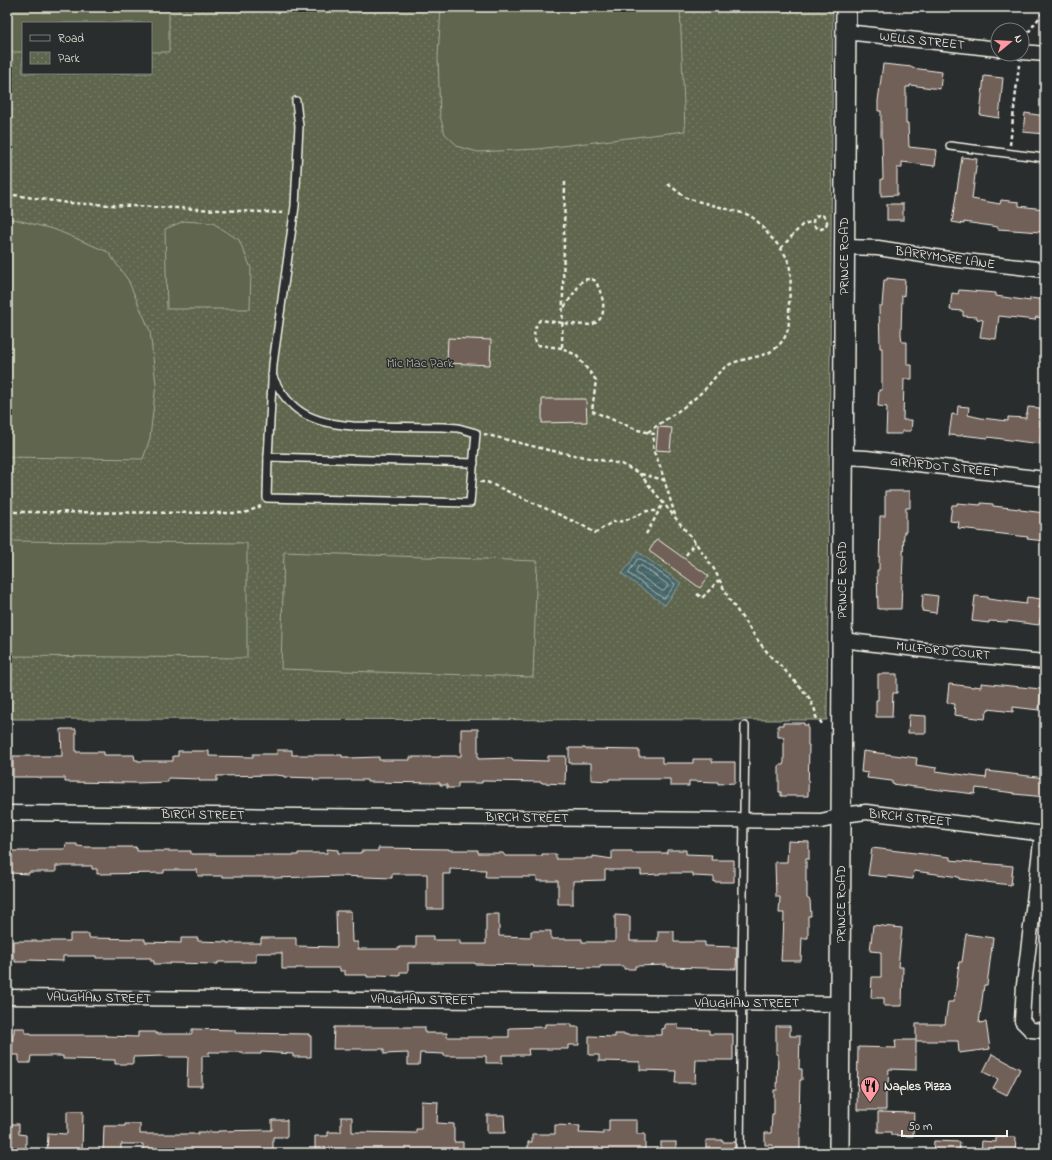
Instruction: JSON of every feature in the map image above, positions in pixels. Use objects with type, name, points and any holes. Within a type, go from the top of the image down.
[{"type":"street","name":"PRINCE ROAD","points":[[839,1153],[846,7]]},
{"type":"street","name":"WELLS STREET","points":[[846,32],[990,48]]},
{"type":"street","points":[[1030,56],[1045,54]]},
{"type":"street","name":"BARRYMORE LANE","points":[[844,247],[878,248],[948,259],[1045,270]]},
{"type":"street","name":"GIRARDOT STREET","points":[[843,457],[866,458],[1045,479]]},
{"type":"street","name":"MULFORD COURT","points":[[842,640],[949,653],[1045,662]]},
{"type":"street","name":"BIRCH STREET","points":[[7,813],[821,822],[866,812],[1044,834]]},
{"type":"street","points":[[1044,834],[1024,985],[1022,1021],[1031,1030],[1045,1031]]},
{"type":"street","name":"VAUGHAN STREET","points":[[7,997],[840,1004]]},
{"type":"lane","points":[[272,375],[277,386],[289,402],[308,416],[318,420],[338,425],[353,426],[443,426],[476,433],[470,504],[267,498],[268,457],[272,375],[273,364],[294,214],[299,126],[296,101]]},
{"type":"lane","points":[[950,146],[1045,158]]},
{"type":"lane","points":[[268,457],[474,463]]},
{"type":"lane","points":[[740,1153],[745,726]]},
{"type":"path","points":[[1030,30],[1045,10]]},
{"type":"path","points":[[1009,153],[1020,62]]},
{"type":"path","points":[[562,348],[564,182]]},
{"type":"path","points":[[647,432],[702,393],[727,366],[738,361],[760,356],[769,352],[783,340],[789,327],[791,277],[786,256],[781,248],[752,216],[686,198],[668,184]]},
{"type":"path","points":[[7,194],[68,203],[294,214]]},
{"type":"path","points":[[781,248],[802,225],[813,222],[815,217],[819,215],[824,216],[827,222],[824,228],[819,229],[815,228],[813,222]]},
{"type":"path","points":[[562,310],[582,281],[589,279],[597,283],[603,299],[603,313],[601,318],[595,323],[589,325],[540,320],[535,328],[534,334],[537,345],[562,348],[576,355],[596,380],[592,411],[654,434],[653,450],[659,463],[676,518]]},
{"type":"path","points":[[476,433],[494,436],[548,450],[621,464],[639,473],[664,480]]},
{"type":"path","points":[[639,473],[695,542],[714,569],[729,599],[751,632],[772,658],[808,696],[815,710],[816,717],[822,725]]},
{"type":"path","points":[[472,481],[487,482],[582,525],[595,533],[612,522],[624,521],[647,511],[659,511]]},
{"type":"path","points":[[7,512],[245,513],[261,507],[267,498]]},
{"type":"path","points":[[646,534],[663,502]]},
{"type":"path","points":[[686,555],[695,542]]},
{"type":"path","points":[[697,594],[702,598],[719,580]]},
{"type":"green space","name":"Mic Mac Park","points":[[7,7],[833,7],[827,720],[7,719]]},
{"type":"green space","points":[[7,7],[169,7],[169,52],[152,52],[152,22],[22,22],[22,52],[7,52]]},
{"type":"green space","points":[[441,7],[680,7],[685,131],[537,149],[478,152],[459,147],[445,134],[440,116],[438,57]]},
{"type":"green space","points":[[14,219],[56,230],[108,252],[128,280],[150,331],[156,384],[150,438],[143,459],[7,457],[7,220]]},
{"type":"green space","points":[[184,221],[213,223],[239,240],[251,268],[250,309],[167,309],[165,229]]},
{"type":"green space","points":[[7,541],[247,543],[247,658],[7,656]]},
{"type":"green space","points":[[284,552],[537,561],[533,677],[281,669]]},
{"type":"water","points":[[638,552],[681,583],[665,605],[622,574]]},
{"type":"building","points":[[883,64],[942,72],[940,89],[910,85],[910,87],[906,87],[906,123],[908,123],[909,147],[937,150],[935,166],[902,162],[902,168],[897,168],[897,195],[881,196],[881,179],[883,179],[882,138],[881,111],[878,111],[878,101]]},
{"type":"building","points":[[984,76],[1003,78],[999,118],[980,115]]},
{"type":"building","points":[[1025,113],[1045,116],[1045,134],[1023,132]]},
{"type":"building","points":[[962,157],[977,159],[972,199],[1000,204],[1001,200],[1019,202],[1019,206],[1044,209],[1041,232],[998,229],[998,227],[964,222],[964,224],[952,222]]},
{"type":"building","points":[[887,204],[903,204],[903,220],[887,220]]},
{"type":"building","points":[[887,278],[905,280],[904,296],[902,295],[901,334],[902,342],[907,342],[907,365],[912,365],[912,379],[904,379],[903,420],[912,420],[911,431],[902,431],[902,434],[886,434],[887,407],[878,406],[879,390],[882,390],[882,348],[880,348],[879,306],[882,306],[884,280],[887,280]]},
{"type":"building","points":[[959,290],[996,293],[996,296],[1030,301],[1030,298],[1045,300],[1044,318],[1036,317],[1035,320],[999,316],[996,339],[980,337],[983,320],[977,319],[977,317],[963,316],[963,311],[950,310],[952,293],[958,294]]},
{"type":"building","points":[[448,338],[491,340],[490,365],[447,363]]},
{"type":"building","points":[[542,399],[586,399],[587,422],[542,423]]},
{"type":"building","points":[[958,406],[969,407],[968,415],[1008,421],[1008,417],[1026,418],[1028,407],[1040,408],[1040,444],[988,437],[949,435],[952,414],[957,415]]},
{"type":"building","points":[[658,427],[672,428],[670,451],[656,450]]},
{"type":"building","points":[[885,491],[910,491],[910,508],[906,508],[906,532],[904,532],[901,609],[878,609],[877,570],[879,570],[880,516],[885,516]]},
{"type":"building","points":[[957,503],[981,505],[981,503],[993,504],[993,506],[1045,513],[1045,541],[1027,539],[1028,537],[958,528],[959,522],[950,521],[952,505],[957,505]]},
{"type":"building","points":[[657,539],[709,576],[700,588],[649,551]]},
{"type":"building","points":[[923,594],[938,596],[936,613],[922,611]]},
{"type":"building","points":[[975,596],[1026,604],[1027,597],[1041,599],[1039,608],[1042,608],[1039,625],[1008,621],[989,621],[989,623],[972,621]]},
{"type":"building","points":[[878,674],[897,674],[897,693],[893,693],[892,717],[876,717],[876,700],[878,700]]},
{"type":"building","points":[[981,683],[1041,689],[1039,710],[1013,707],[1013,712],[988,709],[985,719],[954,715],[955,704],[947,703],[949,684],[981,687]]},
{"type":"building","points":[[909,715],[926,716],[926,733],[908,733]]},
{"type":"building","points":[[783,723],[804,723],[804,725],[808,725],[808,796],[781,796],[781,792],[779,792],[779,765],[783,765],[784,762],[784,739],[783,737],[778,737],[778,725],[783,725]]},
{"type":"building","points":[[61,729],[76,729],[76,752],[104,752],[104,755],[134,755],[135,760],[138,761],[173,761],[173,756],[178,756],[178,751],[209,751],[209,756],[253,757],[253,754],[277,754],[277,750],[292,750],[292,755],[342,755],[342,757],[349,758],[379,757],[379,760],[410,760],[410,757],[461,756],[461,729],[478,729],[478,759],[512,758],[512,760],[548,761],[548,756],[566,756],[565,784],[482,781],[482,783],[458,783],[458,788],[447,788],[447,785],[440,785],[440,783],[367,782],[367,780],[313,780],[314,778],[284,777],[276,775],[217,776],[217,781],[168,778],[168,782],[136,783],[65,782],[65,778],[13,777],[13,756],[62,756]]},
{"type":"building","points":[[569,748],[639,750],[639,757],[662,757],[662,763],[693,763],[693,759],[712,759],[712,762],[735,762],[735,783],[718,784],[718,782],[689,781],[689,786],[670,786],[670,779],[609,779],[609,781],[591,780],[591,763],[569,763]]},
{"type":"building","points":[[863,751],[917,758],[916,765],[937,768],[936,771],[986,778],[987,771],[1045,778],[1045,797],[976,788],[975,794],[892,784],[892,781],[867,778],[868,773],[861,772]]},
{"type":"building","points":[[788,841],[809,842],[809,859],[806,859],[806,882],[807,898],[810,900],[811,916],[808,916],[808,938],[802,938],[801,961],[781,961],[784,913],[779,913],[780,897],[776,897],[775,862],[787,862]]},
{"type":"building","points":[[66,844],[77,844],[77,846],[86,847],[136,847],[135,848],[137,848],[137,851],[191,851],[191,854],[216,855],[298,855],[298,853],[327,853],[327,849],[338,850],[338,853],[361,853],[361,851],[378,851],[378,848],[449,849],[478,850],[478,853],[503,853],[505,856],[542,856],[542,854],[556,854],[556,859],[586,859],[593,858],[593,856],[612,859],[612,851],[632,851],[632,853],[667,853],[667,850],[686,850],[686,854],[712,855],[711,860],[734,860],[734,882],[714,882],[714,877],[693,876],[693,873],[660,873],[641,875],[641,870],[605,870],[605,880],[573,881],[573,904],[558,904],[558,881],[537,881],[537,877],[485,877],[486,870],[450,869],[450,874],[443,874],[443,909],[427,909],[427,874],[392,874],[392,878],[340,876],[274,878],[198,876],[197,870],[164,870],[164,873],[97,874],[97,869],[92,869],[92,866],[56,866],[56,872],[29,872],[29,874],[10,873],[11,851],[65,849]]},
{"type":"building","points":[[872,848],[950,857],[950,860],[1013,866],[1011,885],[959,879],[959,877],[914,871],[913,879],[868,875]]},
{"type":"building","points":[[336,911],[351,911],[352,942],[358,942],[358,949],[399,949],[399,947],[416,947],[416,936],[433,936],[433,940],[460,940],[460,944],[486,944],[486,914],[499,914],[499,936],[531,937],[531,931],[551,931],[551,939],[582,939],[582,942],[615,942],[615,915],[630,916],[630,941],[658,941],[658,931],[674,931],[674,942],[705,942],[705,946],[737,947],[736,969],[667,967],[667,965],[635,966],[635,969],[624,969],[624,966],[600,966],[600,968],[533,967],[534,966],[531,965],[475,963],[408,963],[408,972],[400,972],[400,976],[378,975],[378,977],[367,977],[367,975],[345,975],[345,971],[340,971],[340,968],[282,969],[282,953],[256,953],[256,962],[218,962],[218,964],[154,964],[154,961],[151,961],[151,958],[96,958],[96,956],[63,956],[63,961],[27,960],[27,962],[15,962],[15,959],[13,959],[13,941],[70,941],[70,934],[89,934],[89,938],[145,939],[145,942],[181,943],[181,938],[198,938],[198,941],[227,943],[261,943],[261,938],[296,938],[296,946],[337,947]]},
{"type":"building","points":[[873,925],[902,928],[898,967],[903,967],[902,1006],[884,1006],[884,998],[871,998],[872,977],[881,977],[881,952],[870,951]]},
{"type":"building","points":[[966,934],[993,938],[987,985],[984,985],[979,1023],[986,1022],[990,1049],[959,1053],[958,1041],[916,1041],[916,1070],[889,1069],[888,1084],[886,1083],[886,1110],[857,1110],[858,1047],[896,1048],[895,1040],[916,1040],[916,1024],[945,1024],[948,1002],[953,1002],[955,996],[959,962],[962,962]]},
{"type":"building","points":[[545,1024],[572,1024],[572,1027],[579,1027],[579,1045],[568,1045],[568,1049],[528,1049],[529,1055],[502,1055],[502,1063],[486,1063],[486,1056],[444,1056],[444,1054],[420,1053],[419,1065],[408,1065],[408,1053],[384,1054],[384,1049],[333,1049],[334,1027],[425,1027],[425,1033],[447,1033],[447,1037],[509,1037],[509,1028],[545,1027]]},
{"type":"building","points":[[665,1024],[678,1024],[678,1029],[709,1030],[709,1034],[733,1034],[733,1060],[696,1060],[695,1083],[675,1083],[676,1071],[640,1070],[640,1062],[599,1061],[599,1055],[589,1055],[589,1036],[615,1037],[615,1034],[662,1035],[662,1029],[665,1028]]},
{"type":"building","points":[[776,1026],[790,1026],[790,1036],[800,1036],[799,1069],[802,1069],[802,1080],[800,1080],[799,1116],[800,1153],[772,1153],[773,1145],[765,1145],[765,1133],[771,1133],[772,1114],[774,1114],[774,1090],[777,1090],[778,1054],[776,1054]]},
{"type":"building","points":[[14,1028],[25,1028],[25,1033],[31,1033],[31,1035],[106,1035],[138,1037],[138,1032],[156,1032],[156,1034],[191,1034],[192,1029],[235,1030],[235,1033],[309,1034],[309,1036],[311,1036],[311,1057],[293,1057],[293,1054],[261,1052],[261,1054],[243,1054],[243,1052],[209,1052],[209,1056],[202,1056],[202,1086],[187,1086],[188,1057],[133,1057],[133,1064],[115,1064],[115,1060],[63,1059],[63,1056],[31,1056],[30,1063],[19,1063],[19,1055],[12,1055]]},
{"type":"building","points":[[992,1054],[1020,1069],[1007,1095],[993,1088],[998,1079],[983,1072]]},
{"type":"building","points":[[421,1101],[438,1102],[437,1123],[454,1124],[454,1142],[463,1142],[463,1153],[315,1153],[315,1136],[328,1136],[328,1132],[341,1132],[341,1117],[352,1117],[352,1132],[416,1133],[416,1129],[421,1129]]},
{"type":"building","points":[[67,1111],[83,1111],[82,1153],[47,1153],[48,1133],[67,1134]]},
{"type":"building","points":[[878,1112],[914,1113],[913,1136],[891,1135],[891,1132],[878,1132]]},
{"type":"building","points":[[487,1115],[504,1115],[505,1133],[487,1133]]},
{"type":"building","points":[[272,1120],[287,1120],[287,1137],[273,1137],[273,1153],[143,1153],[143,1144],[121,1144],[121,1153],[103,1153],[104,1126],[140,1124],[140,1134],[198,1134],[198,1132],[272,1130]]},
{"type":"building","points":[[609,1120],[637,1120],[637,1134],[645,1134],[645,1151],[640,1151],[640,1153],[604,1153],[604,1150],[566,1150],[566,1153],[528,1153],[528,1142],[532,1142],[532,1134],[555,1134],[555,1125],[580,1126],[579,1133],[603,1134],[603,1131],[609,1131]]},
{"type":"building","points":[[7,1124],[19,1124],[19,1134],[26,1135],[26,1153],[7,1153]]},
{"type":"building","points":[[996,1137],[1016,1137],[1015,1153],[981,1153],[982,1141],[996,1142]]},
{"type":"building","points":[[706,1140],[735,1142],[735,1153],[706,1153]]},
{"type":"building","points":[[934,1141],[960,1142],[959,1153],[933,1153]]},
{"type":"building","points":[[661,1142],[676,1142],[676,1153],[661,1153]]},
{"type":"place","name":"Naples Pizza","points":[[870,1103]]}]
